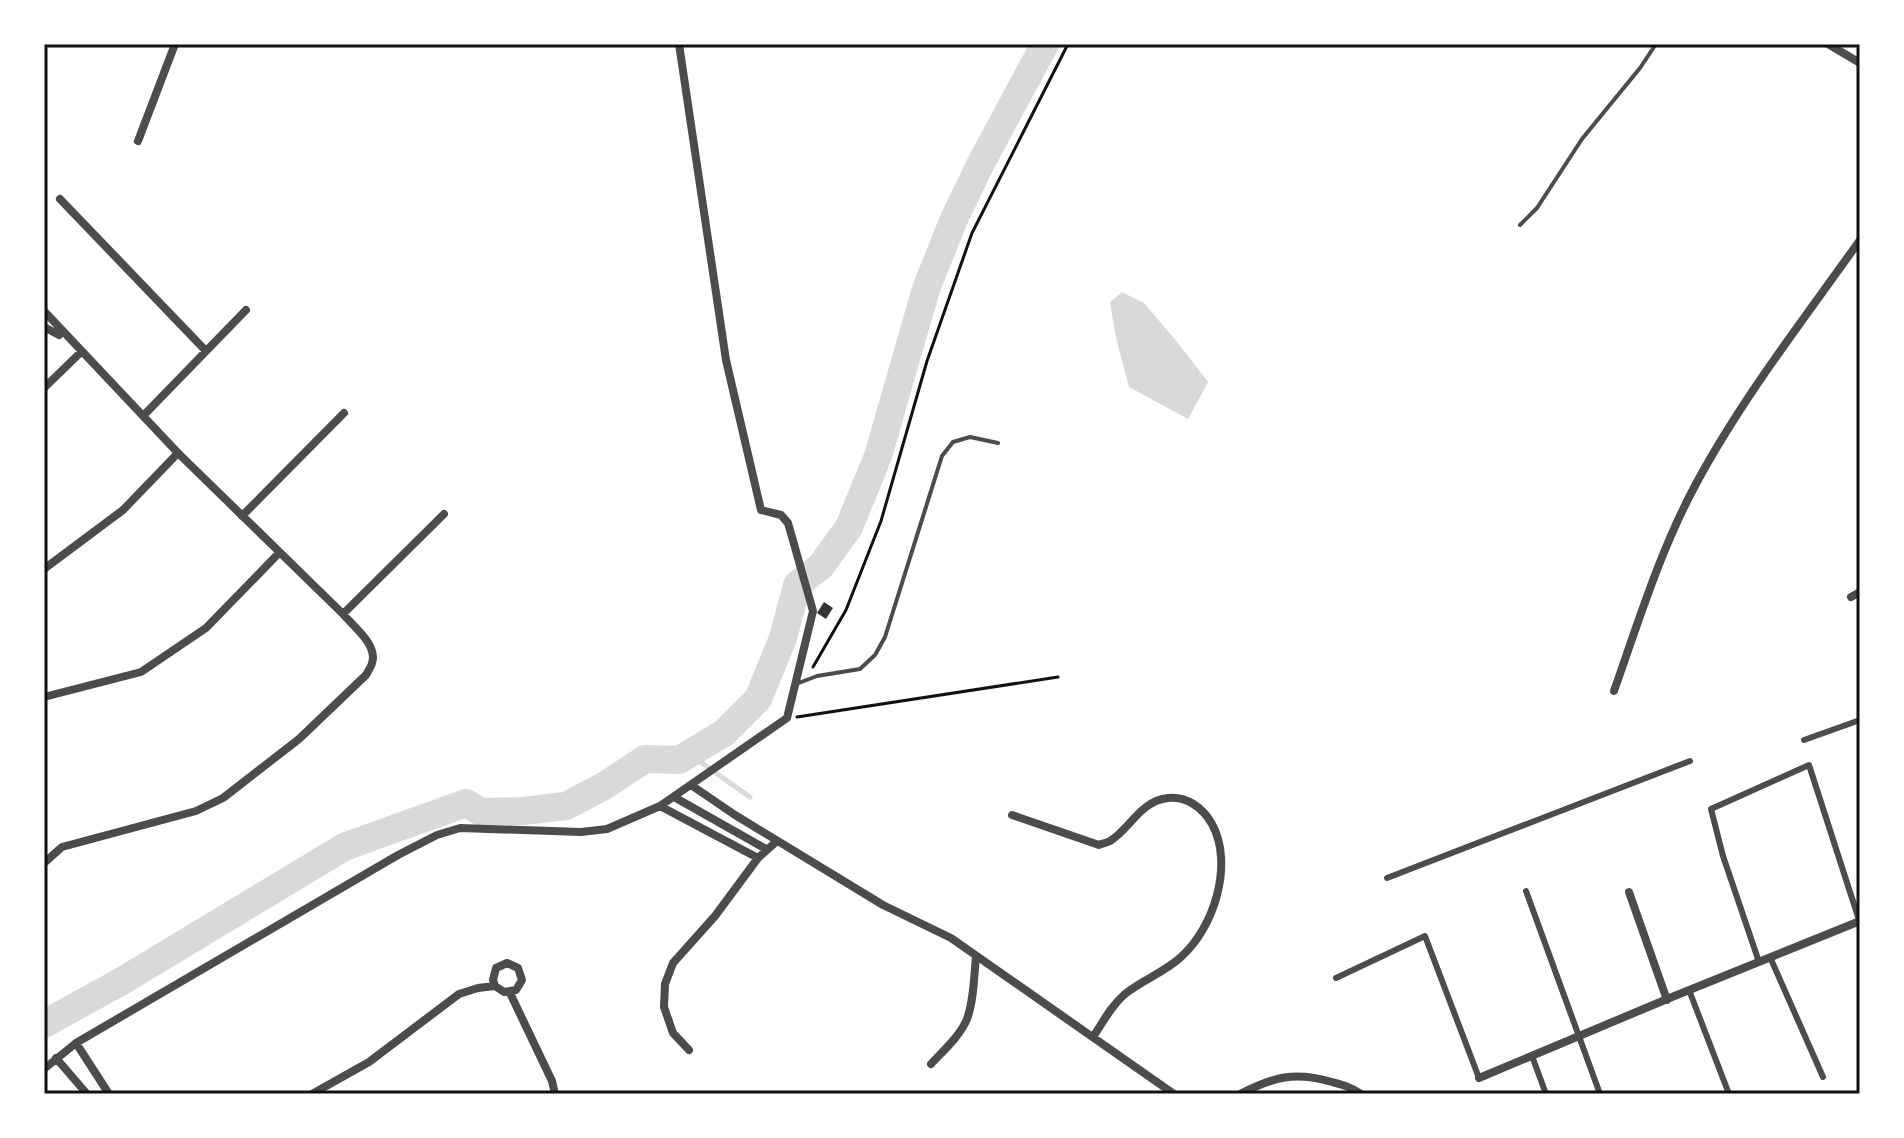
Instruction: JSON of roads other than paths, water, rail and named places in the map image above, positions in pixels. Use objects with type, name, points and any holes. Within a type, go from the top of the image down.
[{"type":"street","points":[[138,141],[175,44]]},
{"type":"street","points":[[44,1069],[76,1043],[437,835],[460,828],[581,832],[607,829],[660,806],[787,718],[813,611],[788,523],[781,515],[761,510],[726,360],[679,44]]},
{"type":"street","points":[[1828,44],[1860,63]]},
{"type":"street","points":[[60,199],[206,351]]},
{"type":"street","points":[[1614,691],[1666,545],[1697,483],[1731,424],[1857,251],[1860,240]]},
{"type":"street","points":[[143,416],[246,310]]},
{"type":"street","points":[[44,311],[178,453],[343,614],[368,642],[373,653],[366,675],[299,739],[223,798],[196,811],[62,847],[44,863]]},
{"type":"street","points":[[44,320],[81,352]]},
{"type":"street","points":[[44,327],[59,335]]},
{"type":"street","points":[[44,388],[81,352]]},
{"type":"street","points":[[242,516],[344,413]]},
{"type":"street","points":[[44,569],[123,510],[178,453]]},
{"type":"street","points":[[343,614],[444,514]]},
{"type":"street","points":[[44,697],[141,672],[206,628],[279,553]]},
{"type":"street","points":[[1804,740],[1860,720]]},
{"type":"street","points":[[1387,878],[1690,761]]},
{"type":"street","points":[[1336,978],[1425,936],[1479,1078],[1860,922],[1809,765],[1711,809],[1723,856],[1759,962]]},
{"type":"street","points":[[691,785],[883,905],[951,938],[1174,1094]]},
{"type":"street","points":[[674,797],[766,849]]},
{"type":"street","points":[[1012,815],[1099,845],[1112,840],[1148,805],[1167,798],[1187,800],[1206,812],[1218,834],[1221,860],[1219,888],[1212,913],[1199,939],[1180,959],[1128,991],[1112,1006],[1093,1037]]},
{"type":"street","points":[[660,806],[758,858]]},
{"type":"street","points":[[689,1050],[673,1033],[664,1007],[665,984],[673,963],[715,916],[758,858],[777,841]]},
{"type":"street","points":[[1526,891],[1600,1094]]},
{"type":"street","points":[[1629,892],[1667,1000]]},
{"type":"street","points":[[931,1064],[957,1036],[967,1019],[976,956]]},
{"type":"street","points":[[1770,957],[1823,1077]]},
{"type":"street","points":[[513,964],[522,973],[516,990],[510,993],[495,986],[496,968],[513,964]]},
{"type":"street","points":[[312,1094],[369,1062],[459,994],[495,986]]},
{"type":"street","points":[[1689,990],[1729,1094]]},
{"type":"street","points":[[510,993],[552,1081],[555,1094]]},
{"type":"street","points":[[76,1043],[109,1094]]},
{"type":"street","points":[[1532,1056],[1546,1094]]},
{"type":"street","points":[[56,1058],[87,1094]]},
{"type":"street","points":[[1240,1094],[1281,1078],[1306,1075],[1350,1086],[1361,1094]]},
{"type":"lane","points":[[1520,225],[1537,208],[1582,139],[1656,44]]},
{"type":"lane","points":[[795,684],[817,676],[860,669],[875,655],[885,637],[942,456],[953,442],[970,437],[998,443]]},
{"type":"waterway","points":[[44,1024],[122,981],[344,847],[466,803],[481,812],[566,806],[645,759],[679,760],[724,733],[758,699],[783,638],[797,585],[821,566],[849,527],[878,456],[926,289],[954,219],[1045,44]]},
{"type":"waterway","points":[[689,754],[750,797]]}]
